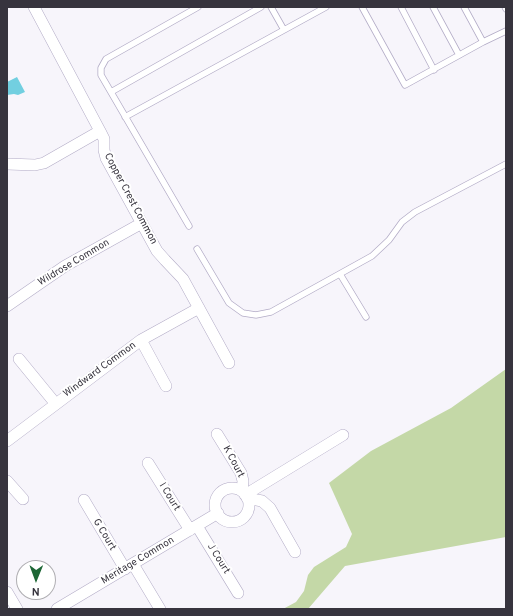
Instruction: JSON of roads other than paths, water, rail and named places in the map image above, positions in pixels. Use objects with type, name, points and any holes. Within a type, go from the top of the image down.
[{"type":"street","name":"Copper Crest Common","points":[[34,7],[104,139],[106,158],[157,250],[183,279],[229,363]]},
{"type":"street","points":[[7,164],[35,165],[44,163],[100,131]]},
{"type":"street","name":"Wildrose Common","points":[[7,306],[65,266],[142,223]]},
{"type":"street","name":"Windward Common","points":[[7,441],[55,403],[141,340],[199,308]]},
{"type":"street","points":[[141,340],[166,386]]},
{"type":"street","points":[[19,359],[55,403]]},
{"type":"street","name":"K Court","points":[[217,434],[241,473],[245,495]]},
{"type":"street","points":[[245,495],[343,435]]},
{"type":"street","name":"I Court","points":[[148,463],[193,528]]},
{"type":"street","points":[[7,481],[23,499]]},
{"type":"street","points":[[245,495],[248,509],[246,514],[241,519],[234,521],[228,521],[222,518],[215,507],[216,500],[224,490],[236,488],[245,495],[262,501],[270,508],[295,552]]},
{"type":"street","name":"G Court","points":[[84,500],[160,609]]},
{"type":"street","name":"Meritage Common","points":[[57,609],[218,513]]},
{"type":"street","name":"J Court","points":[[193,528],[238,593]]},
{"type":"street","points":[[7,592],[18,609]]},
{"type":"lane","points":[[189,226],[101,75],[101,68],[106,58],[198,7]]},
{"type":"lane","points":[[111,92],[261,7]]},
{"type":"lane","points":[[271,7],[284,30]]},
{"type":"lane","points":[[126,117],[326,7]]},
{"type":"lane","points":[[362,7],[405,84],[506,31]]},
{"type":"lane","points":[[401,7],[434,70]]},
{"type":"lane","points":[[433,7],[459,56]]},
{"type":"lane","points":[[464,7],[483,42]]},
{"type":"lane","points":[[197,249],[229,303],[243,313],[256,315],[271,312],[372,256],[389,240],[402,222],[415,212],[506,164]]},
{"type":"lane","points":[[340,274],[366,317]]},
{"type":"water","points":[[17,77],[25,92],[18,95],[7,95],[7,82]]}]
